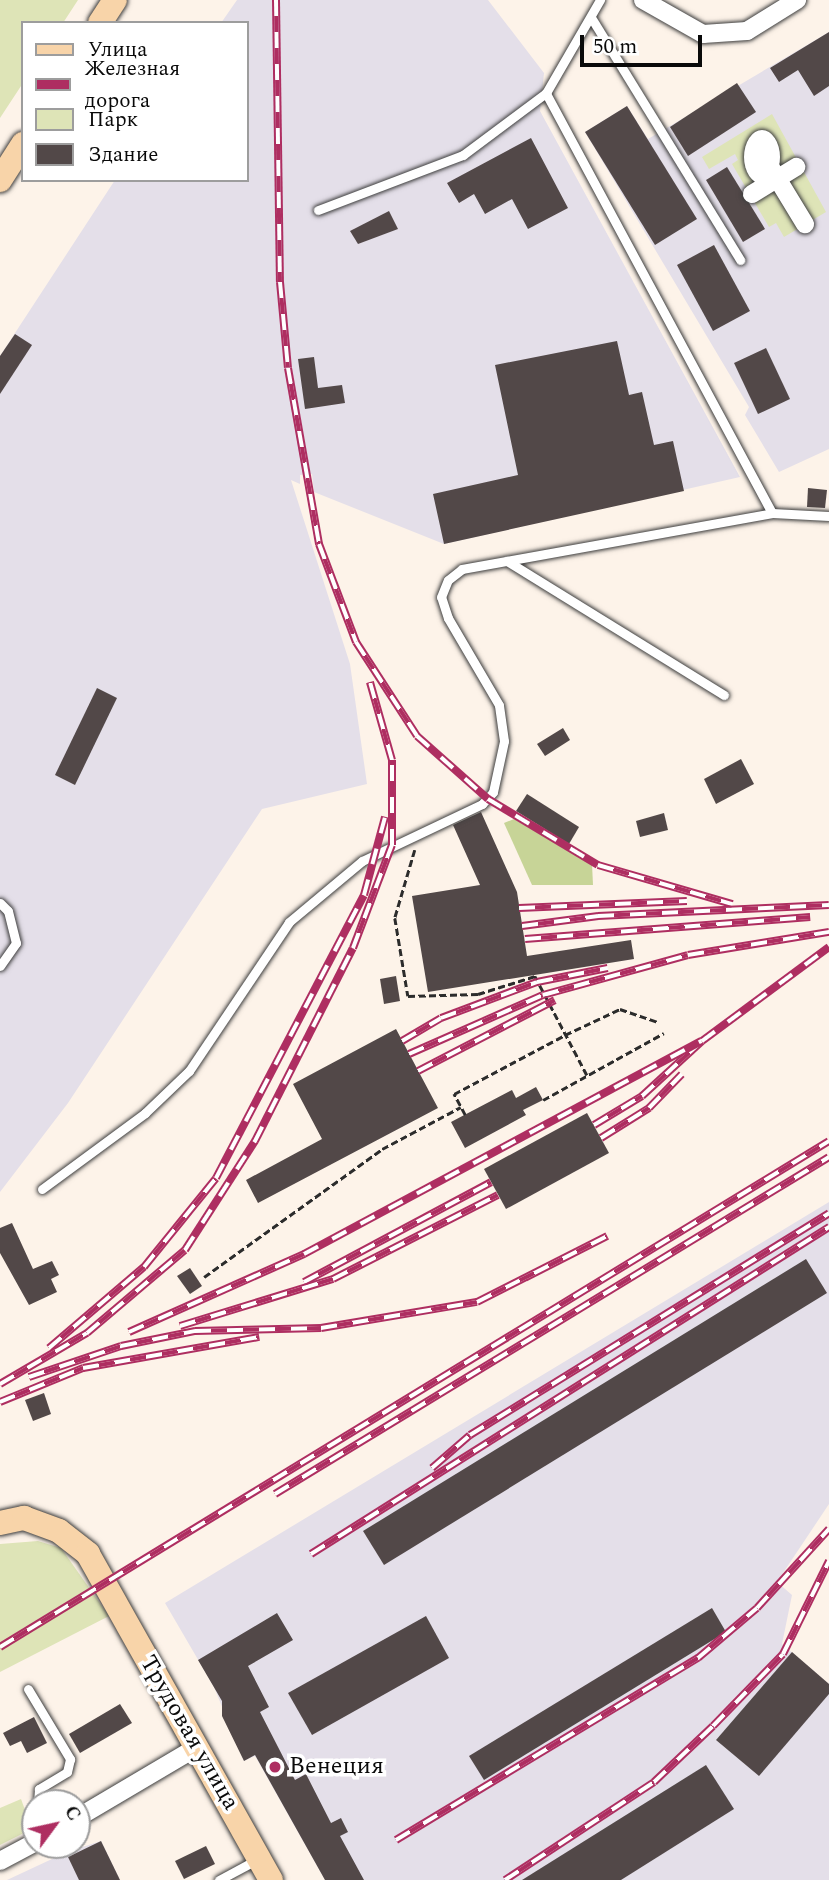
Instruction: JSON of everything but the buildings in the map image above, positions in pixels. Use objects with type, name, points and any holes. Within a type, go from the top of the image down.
[{"type":"main road","points":[[101,21],[115,0]]},
{"type":"main road","points":[[0,180],[21,147]]},
{"type":"main road","name":"Трудовая улица","points":[[0,1523],[24,1518],[59,1531],[88,1555],[265,1869]]},
{"type":"street","points":[[643,0],[703,34],[747,31],[797,0]]},
{"type":"street","points":[[770,146],[778,179],[805,224]]},
{"type":"street","points":[[752,194],[796,167]]},
{"type":"street","points":[[91,1810],[197,1747]]},
{"type":"street","points":[[0,1861],[21,1850]]},
{"type":"lane","points":[[318,210],[463,155],[546,93],[592,19],[600,0]]},
{"type":"lane","points":[[592,19],[740,260]]},
{"type":"lane","points":[[546,93],[772,513]]},
{"type":"lane","points":[[42,1189],[145,1112],[189,1071],[289,922],[362,861],[482,804],[495,786],[503,741],[499,705],[440,597],[462,569],[772,513],[829,516]]},
{"type":"lane","points":[[507,561],[724,695]]},
{"type":"lane","points":[[0,903],[12,920],[16,943],[0,966]]},
{"type":"lane","points":[[28,1689],[70,1759],[67,1772],[39,1789]]},
{"type":"lane","points":[[219,1880],[265,1869]]},
{"type":"path","points":[[418,834],[395,918],[408,996],[478,994],[535,976],[587,1075]]},
{"type":"path","points":[[465,1115],[454,1094],[565,1035],[620,1009],[657,1022]]},
{"type":"path","points":[[543,1100],[664,1033]]},
{"type":"path","points":[[204,1277],[382,1149],[461,1107]]},
{"type":"shaded area","points":[[237,0],[488,0],[544,73],[540,111],[740,477],[444,544],[314,492],[312,474],[300,475],[300,484],[291,480],[350,664],[367,784],[262,809],[68,1103],[0,1192],[0,356],[114,182],[248,182],[248,21],[222,21]]},
{"type":"shaded area","points":[[829,32],[829,449],[779,472],[745,415],[749,407],[585,132],[627,106],[648,139]]},
{"type":"shaded area","points":[[829,1202],[829,1504],[777,1582],[792,1595],[782,1644],[829,1684],[829,1880],[325,1880],[255,1756],[244,1761],[214,1687],[165,1603]]},
{"type":"shaded area","points":[[101,1841],[120,1880],[7,1880],[52,1859],[91,1859],[91,1844]]},
{"type":"green space","points":[[0,0],[78,0],[64,21],[21,21],[21,86],[0,118]]},
{"type":"green space","points":[[772,114],[826,212],[784,237],[776,223],[769,227],[732,164],[738,160],[735,154],[709,169],[702,157]]},
{"type":"green space","points":[[514,819],[592,864],[593,885],[532,885],[504,823]]},
{"type":"green space","points":[[38,1541],[61,1548],[109,1616],[0,1672],[0,1544]]},
{"type":"green space","points":[[21,1799],[21,1834],[0,1845],[0,1808]]},
{"type":"railway","points":[[276,0],[280,282],[288,368],[319,544],[356,642],[417,736],[488,799],[598,865],[732,904]]},
{"type":"railway","points":[[0,1384],[87,1333],[185,1250],[255,1141],[353,948],[392,845],[392,760],[370,682]]},
{"type":"railway","points":[[49,1348],[144,1267],[216,1178],[364,895],[385,817]]},
{"type":"railway","points":[[519,908],[687,901]]},
{"type":"railway","points":[[522,926],[598,916],[829,905]]},
{"type":"railway","points":[[525,939],[810,917]]},
{"type":"railway","points":[[409,1054],[543,995],[688,955],[829,932]]},
{"type":"railway","points":[[594,1125],[642,1096],[702,1041],[829,947]]},
{"type":"railway","points":[[402,1041],[441,1018],[537,982],[608,968]]},
{"type":"railway","points":[[418,1071],[555,1000]]},
{"type":"railway","points":[[129,1332],[304,1254],[702,1041]]},
{"type":"railway","points":[[601,1138],[649,1108],[682,1074]]},
{"type":"railway","points":[[0,1647],[829,1141]]},
{"type":"railway","points":[[275,1494],[829,1157]]},
{"type":"railway","points":[[304,1282],[491,1182]]},
{"type":"railway","points":[[180,1326],[333,1279],[498,1195]]},
{"type":"railway","points":[[432,1468],[470,1435],[829,1213]]},
{"type":"railway","points":[[311,1554],[829,1227]]},
{"type":"railway","points":[[29,1377],[121,1346],[195,1331],[321,1328],[477,1302],[607,1236]]},
{"type":"railway","points":[[0,1402],[83,1368],[259,1337]]},
{"type":"railway","points":[[396,1840],[698,1658],[757,1608],[829,1529]]},
{"type":"railway","points":[[505,1880],[654,1782],[713,1726],[783,1654],[829,1561]]},
{"type":"place","name":"Венеция","points":[[275,1767]]}]
